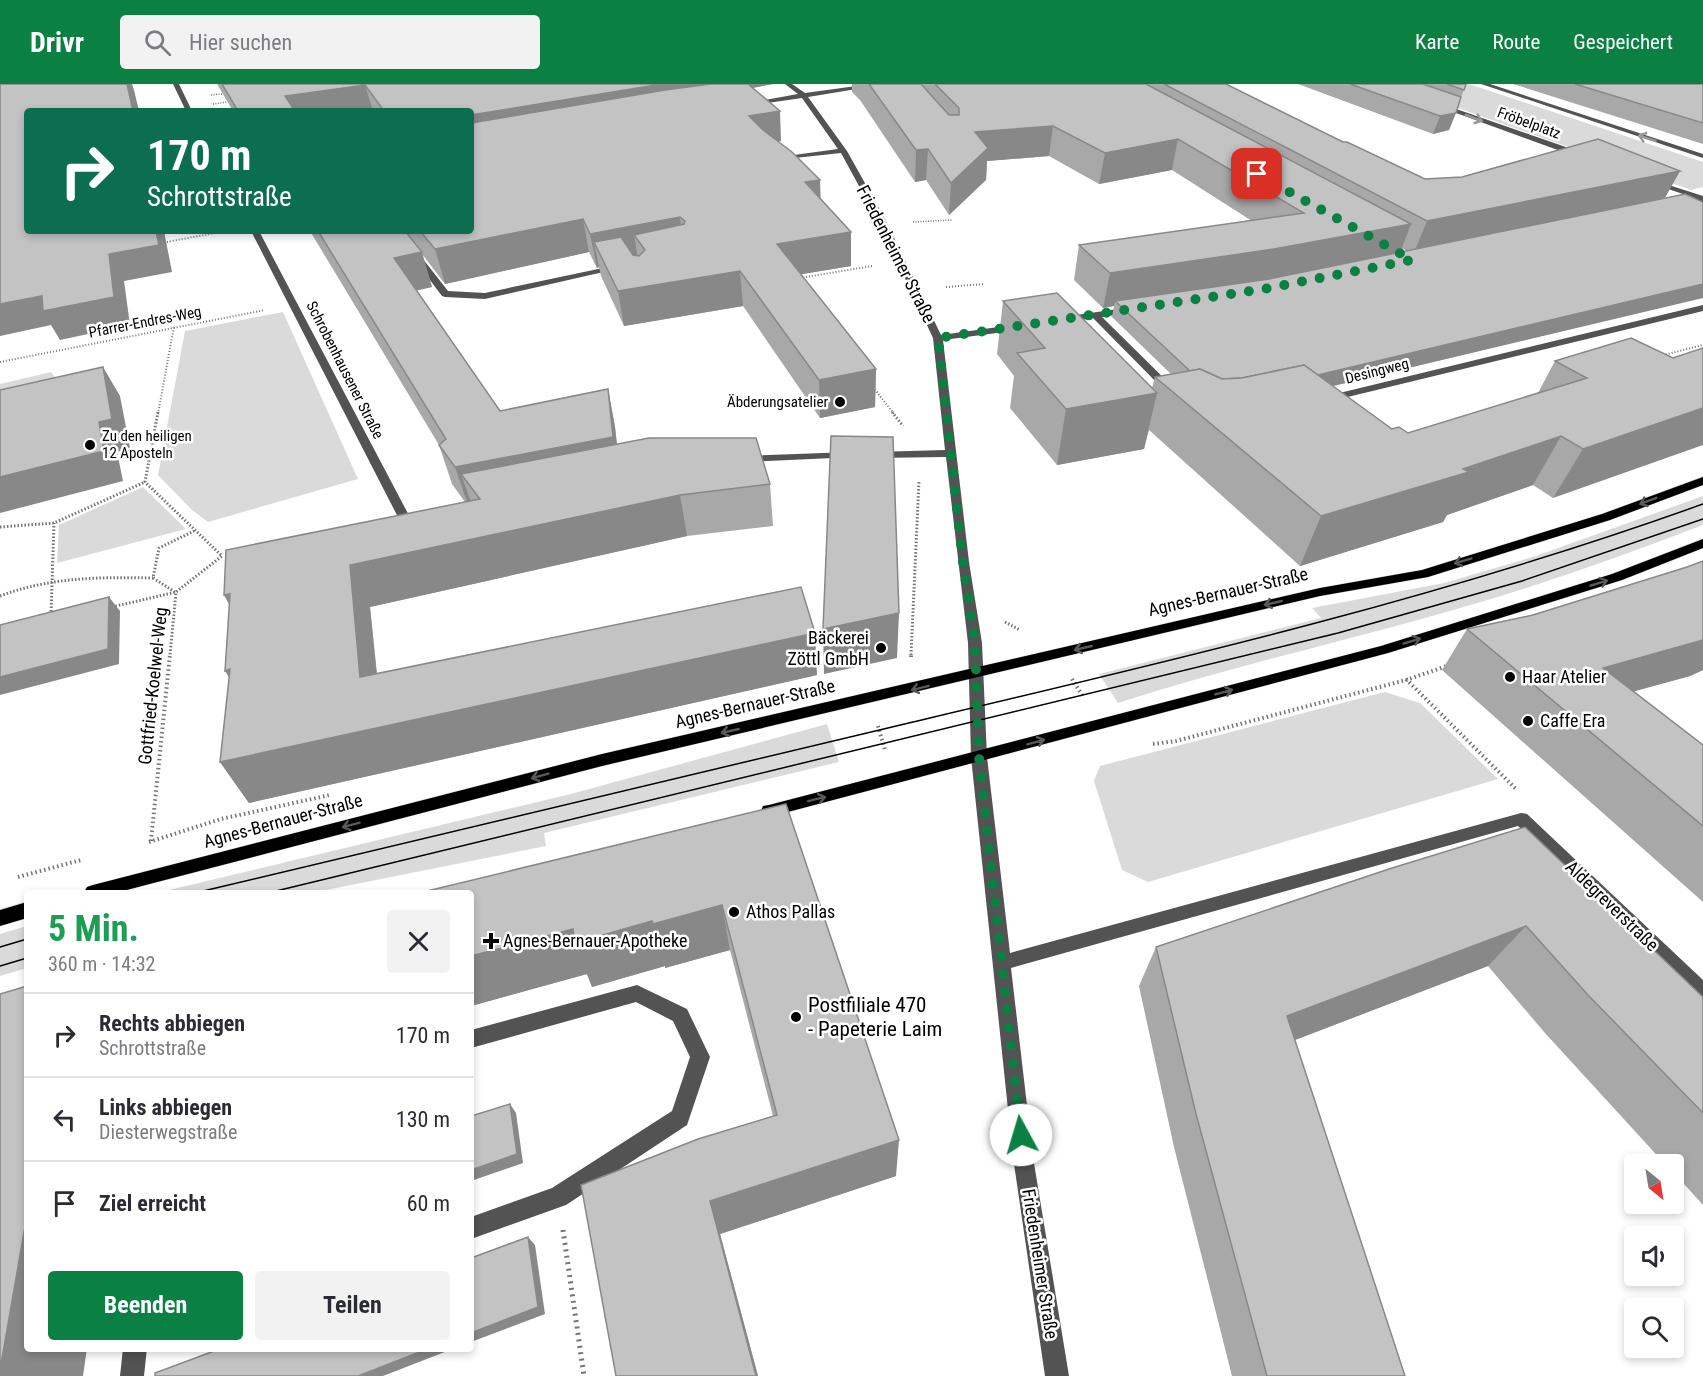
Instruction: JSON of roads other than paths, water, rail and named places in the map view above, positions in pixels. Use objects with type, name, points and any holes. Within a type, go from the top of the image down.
[{"type":"main road","name":"Agnes-Bernauer-Straße","points":[[101,890],[602,760],[1320,592],[1423,574],[1606,517],[1703,481]]},
{"type":"main road","points":[[748,817],[1383,650],[1617,577],[1703,543]]},
{"type":"main road","points":[[0,918],[24,911]]},
{"type":"street","points":[[176,84],[188,108]]},
{"type":"street","name":"Friedenheimer Straße","points":[[788,84],[803,95],[843,151],[884,225],[938,338],[950,453],[975,643],[979,757],[1023,1157],[1057,1376]]},
{"type":"street","points":[[740,105],[884,84]]},
{"type":"street","name":"Fröbelplatz","points":[[1484,84],[1703,156]]},
{"type":"street","name":"Fröbelplatz","points":[[1434,104],[1588,158]]},
{"type":"street","points":[[770,159],[843,151]]},
{"type":"street","points":[[1643,178],[1703,199]]},
{"type":"street","points":[[1664,207],[1703,199]]},
{"type":"street","name":"Schrobenhausener Straße","points":[[257,234],[407,523]]},
{"type":"street","points":[[399,234],[445,294],[485,296],[631,265]]},
{"type":"street","points":[[1052,322],[1141,308]]},
{"type":"street","name":"Desingweg","points":[[1315,402],[1703,308]]},
{"type":"street","points":[[1096,316],[1176,397]]},
{"type":"street","points":[[938,338],[1030,325]]},
{"type":"street","points":[[730,461],[829,455],[950,453]]},
{"type":"street","name":"Aldegreverstraße","points":[[1002,963],[1521,819],[1703,992]]},
{"type":"street","points":[[474,1038],[636,993],[680,1015],[700,1057],[680,1118],[558,1197],[474,1227]]},
{"type":"street","points":[[132,1376],[135,1352]]},
{"type":"tram line","points":[[207,890],[1212,650],[1508,568],[1703,504]]},
{"type":"tram line","points":[[280,890],[1338,633],[1522,581],[1703,519]]},
{"type":"tram line","points":[[0,947],[24,940]]},
{"type":"tram line","points":[[0,966],[24,959]]},
{"type":"place","name":"Äbderungsatelier","points":[[840,402]]},
{"type":"place","name":"Zu den heiligen 12 Aposteln","points":[[90,445]]},
{"type":"place","name":"Bäckerei Zöttl GmbH","points":[[881,648]]},
{"type":"place","name":"Haar Atelier","points":[[1510,677]]},
{"type":"place","name":"Caffe Era","points":[[1528,721]]},
{"type":"place","name":"Athos Pallas","points":[[734,912]]},
{"type":"place","name":"Agnes-Bernauer-Apotheke","points":[[491,941]]},
{"type":"place","name":"Postfiliale 470 - Papeterie Laim","points":[[796,1017]]}]
